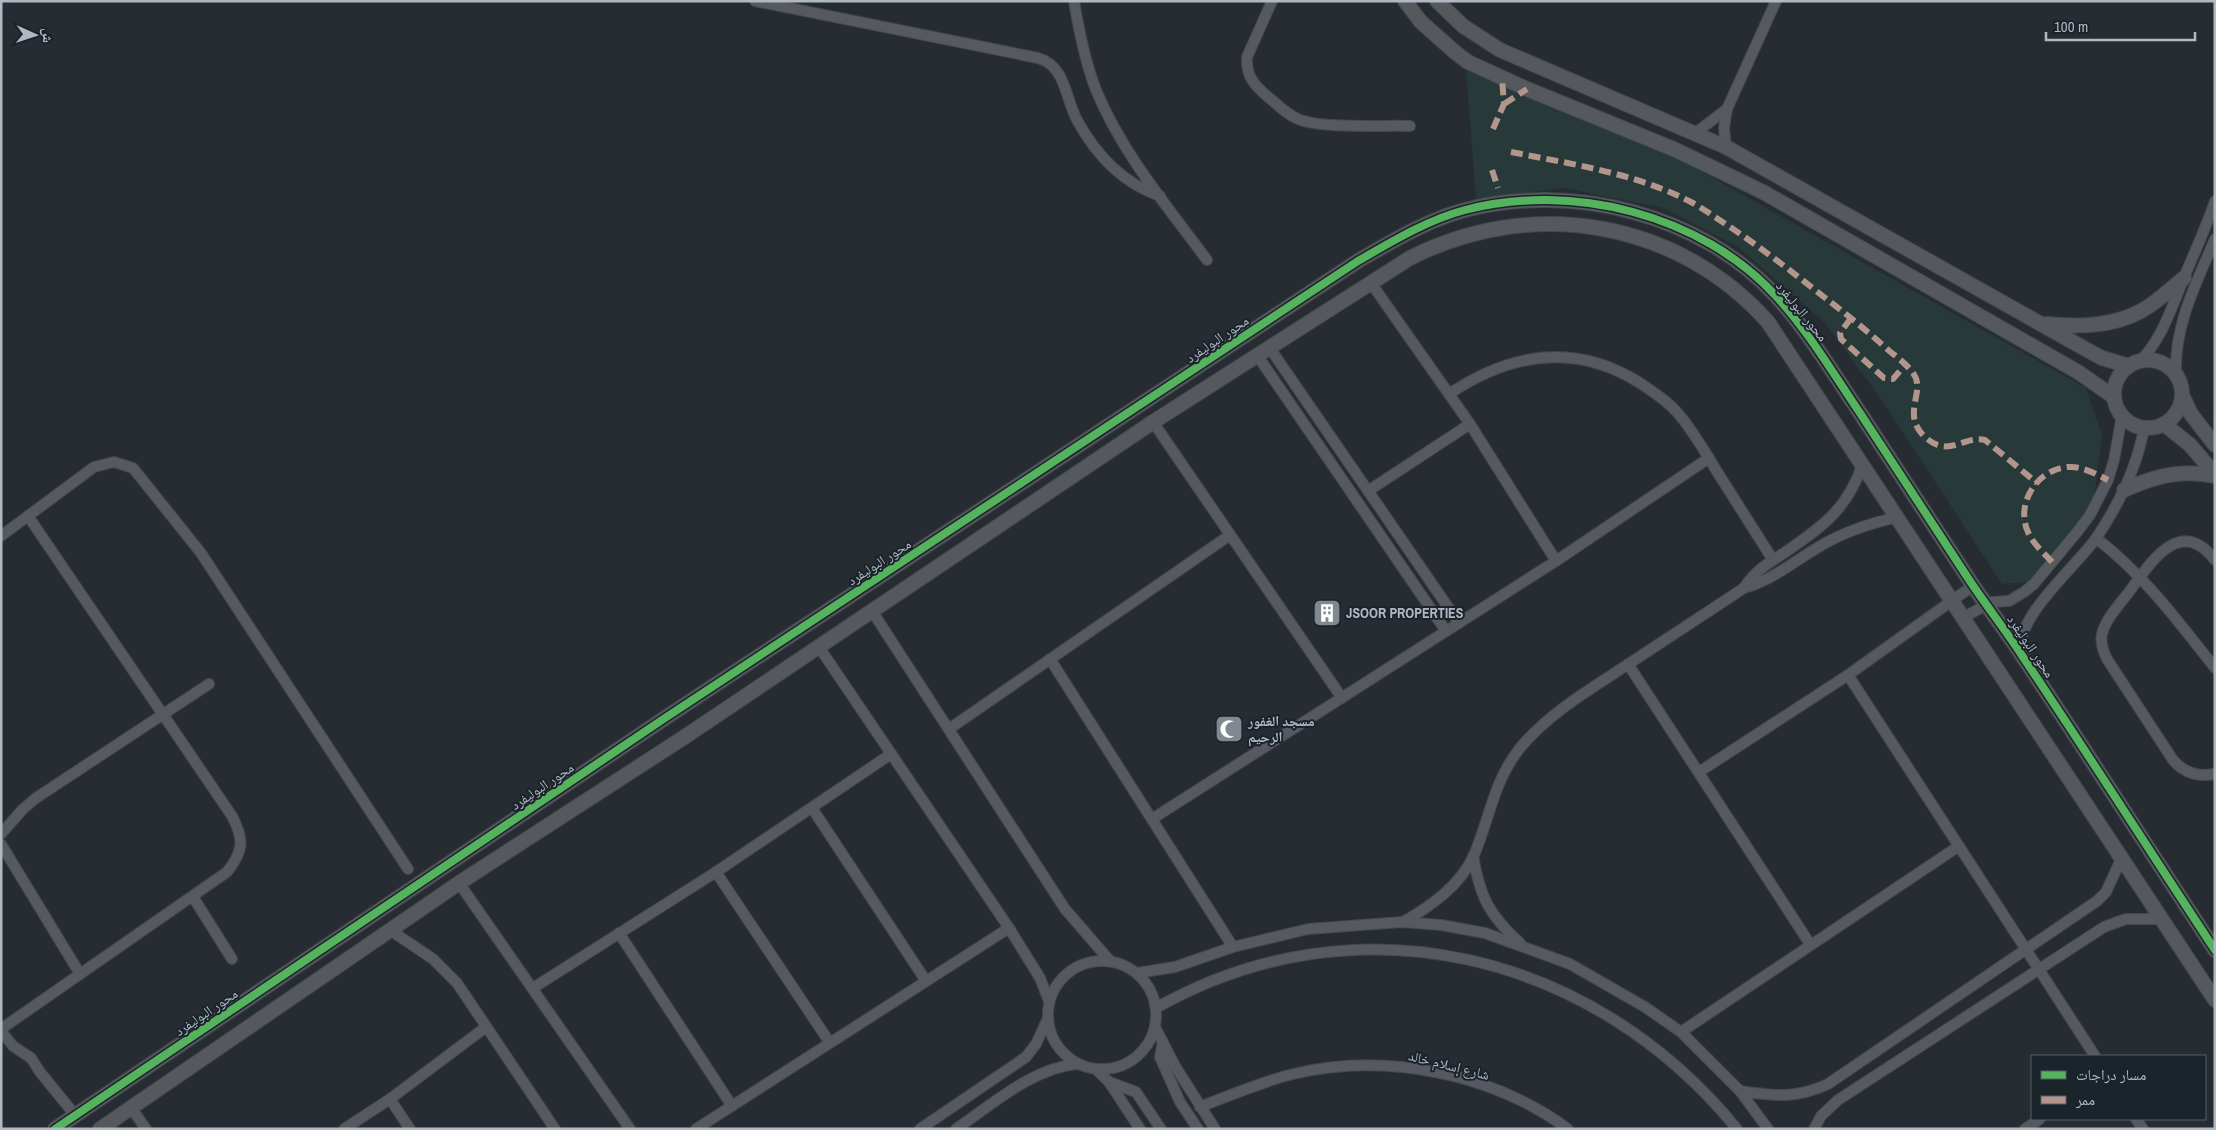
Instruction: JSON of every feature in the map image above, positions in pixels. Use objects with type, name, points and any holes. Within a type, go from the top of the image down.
[{"type":"street","points":[[755,1],[1038,58],[1048,62],[1060,74],[1073,112],[1103,159],[1130,182],[1160,196]]},
{"type":"street","points":[[1074,1],[1095,88],[1104,108],[1133,159],[1206,260]]},
{"type":"street","points":[[1272,1],[1247,58],[1249,77],[1255,86],[1286,112],[1307,122],[1410,126]]},
{"type":"street","points":[[1405,1],[1421,22],[1468,62],[1527,89],[1676,150],[1763,192],[2078,372],[2114,396]]},
{"type":"street","points":[[1437,1],[1463,26],[1500,50],[1726,147],[2102,358],[2134,363],[2150,360],[2160,362],[2176,376]]},
{"type":"street","points":[[1726,147],[1724,128],[1727,109],[1776,1]]},
{"type":"street","points":[[1694,134],[1727,109]]},
{"type":"street","name":"محور البوليفرد","points":[[55,1129],[427,877],[1275,315],[1387,244],[1426,225],[1462,211],[1520,202],[1547,200],[1594,204],[1636,213],[1676,227],[1713,245],[1746,268],[1775,295],[1824,359],[2021,654],[2215,950]]},
{"type":"street","points":[[1964,616],[1986,604],[2016,598],[2038,580],[2078,531],[2100,498],[2114,460],[2122,416],[2114,396],[2115,385],[2120,374],[2152,348],[2162,332],[2205,230],[2215,201]]},
{"type":"street","points":[[100,1129],[132,1109],[459,883],[683,738],[1154,422],[1370,283],[1410,258],[1447,241],[1505,226],[1545,223],[1585,226],[1623,234],[1659,246],[1710,271],[1755,308],[1780,338],[2215,1000]]},
{"type":"street","points":[[2215,239],[2181,322],[2176,351],[2176,376],[2182,395],[2194,419],[2215,445]]},
{"type":"street","points":[[2040,324],[2093,325],[2126,317],[2155,302],[2184,278]]},
{"type":"street","points":[[1370,283],[1470,424],[1556,561]]},
{"type":"street","points":[[1270,346],[1458,623]]},
{"type":"street","points":[[1257,355],[1446,631]]},
{"type":"street","points":[[1449,394],[1474,378],[1500,366],[1519,361],[1558,357],[1586,360],[1626,374],[1662,397],[1691,430],[1773,560]]},
{"type":"street","points":[[2122,416],[2136,426],[2144,428],[2164,424],[2180,406],[2182,395]]},
{"type":"street","points":[[1154,422],[1342,698]]},
{"type":"street","points":[[1368,491],[1470,424]]},
{"type":"street","points":[[2164,424],[2190,445],[2215,475]]},
{"type":"street","points":[[2021,654],[2021,642],[2036,608],[2076,564],[2096,538],[2124,490],[2138,456],[2144,428]]},
{"type":"street","points":[[1152,819],[1556,561],[1709,458]]},
{"type":"street","points":[[1,536],[99,465],[114,462],[133,468],[201,553],[408,869]]},
{"type":"street","points":[[1744,588],[1755,574],[1814,533],[1832,518],[1854,487],[1863,463]]},
{"type":"street","points":[[2124,490],[2162,474],[2180,472],[2215,475]]},
{"type":"street","points":[[28,516],[232,816],[240,831],[241,843],[235,863],[228,872],[1,1030],[13,1046],[31,1058],[75,1115]]},
{"type":"street","points":[[1402,922],[1442,896],[1459,879],[1473,856],[1501,779],[1519,750],[1542,724],[1628,664],[1744,588],[1766,580],[1836,537],[1868,524],[1898,517]]},
{"type":"street","points":[[948,729],[1230,535]]},
{"type":"street","points":[[2096,538],[2141,576],[2169,608],[2215,668]]},
{"type":"street","points":[[2215,560],[2202,546],[2191,542],[2179,542],[2163,550],[2141,576],[2105,626],[2102,639],[2104,654],[2177,764],[2193,774],[2215,774]]},
{"type":"street","points":[[2038,580],[2050,591]]},
{"type":"street","points":[[1699,772],[1848,675],[1974,585]]},
{"type":"street","points":[[872,611],[1065,909],[1110,961]]},
{"type":"street","points":[[819,647],[1009,928],[1040,978],[1049,1001],[1051,1034],[1055,1043],[1068,1058],[1076,1064],[1097,1070],[1108,1070],[1130,1063],[1146,1048],[1155,1027],[1156,1008],[1150,989],[1137,973],[1110,961],[1088,962],[1077,966],[1060,981],[1049,1001]]},
{"type":"street","points":[[1050,659],[1233,947]]},
{"type":"street","points":[[1628,664],[1810,944]]},
{"type":"street","points":[[1848,675],[2094,1055]]},
{"type":"street","points":[[1,834],[23,809],[36,798],[209,684]]},
{"type":"street","points":[[533,988],[716,872],[891,754]]},
{"type":"street","points":[[812,808],[926,982]]},
{"type":"street","points":[[1,844],[80,974]]},
{"type":"street","points":[[1681,1032],[1959,846]]},
{"type":"street","points":[[1473,856],[1478,884],[1488,908],[1503,928],[1522,946]]},
{"type":"street","points":[[1740,1092],[1779,1096],[1796,1095],[1828,1084],[2097,902],[2106,892],[2122,857]]},
{"type":"street","points":[[716,872],[830,1043]]},
{"type":"street","points":[[459,883],[630,1129]]},
{"type":"street","points":[[193,897],[232,960]]},
{"type":"street","points":[[1814,1129],[1821,1116],[1838,1100],[2114,922],[2138,918],[2162,919]]},
{"type":"street","points":[[1137,973],[1176,967],[1233,947],[1308,929],[1402,922],[1441,925],[1485,933],[1570,964],[1645,1007],[1681,1032],[1740,1092],[1768,1129]]},
{"type":"street","points":[[696,1129],[1009,928]]},
{"type":"street","points":[[390,930],[420,949],[446,970],[457,983],[555,1129]]},
{"type":"street","points":[[619,933],[732,1106]]},
{"type":"street","points":[[1156,1008],[1180,995],[1254,967],[1315,954],[1354,950],[1409,950],[1471,959],[1516,972],[1560,989],[1615,1019],[1691,1077],[1737,1129]]},
{"type":"street","points":[[920,1129],[1026,1057],[1036,1044],[1049,1014]]},
{"type":"street","points":[[344,1129],[390,1099],[486,1027]]},
{"type":"street","points":[[1155,1027],[1175,1066],[1215,1129]]},
{"type":"street","points":[[1163,1042],[1160,1057],[1180,1102],[1198,1129]]},
{"type":"street","points":[[956,1129],[1035,1076],[1056,1067],[1076,1064]]},
{"type":"street","name":"شارع إسلام خالد","points":[[1200,1107],[1268,1081],[1294,1074],[1346,1066],[1400,1067],[1453,1076],[1500,1092],[1542,1111],[1568,1129]]},
{"type":"street","points":[[1097,1070],[1109,1082],[1140,1129]]},
{"type":"street","points":[[1109,1082],[1136,1092],[1161,1129]]},
{"type":"street","points":[[390,1099],[410,1129]]},
{"type":"street","points":[[132,1109],[146,1129]]},
{"type":"street","points":[[2025,1129],[2038,1120]]},
{"type":"shaded area","points":[[1466,70],[1651,143],[2086,388],[2102,435],[2093,507],[2041,581],[2002,584],[1881,399],[1825,323],[1738,247],[1663,208],[1563,188],[1476,199]]},
{"type":"marked path","points":[[1493,129],[1504,104],[1502,78]]},
{"type":"marked path","points":[[1504,104],[1527,89]]},
{"type":"marked path","points":[[1511,152],[1624,176],[1668,191],[1702,209],[1787,268],[1907,366],[1917,380],[1915,420],[1925,437],[1941,446],[1956,445],[1977,439],[1985,440],[2037,483]]},
{"type":"marked path","points":[[1492,170],[1498,188]]},
{"type":"marked path","points":[[1851,318],[1840,333],[1841,339],[1884,378],[1893,379],[1905,365]]},
{"type":"marked path","points":[[2052,562],[2028,532],[2024,510],[2031,490],[2047,474],[2057,469],[2068,467],[2084,469],[2108,480]]},
{"type":"cycle path","points":[[55,1129],[662,720],[1358,261],[1410,232],[1451,214],[1506,202],[1548,200],[1590,203],[1632,212],[1673,225],[1711,244],[1745,268],[1776,296],[1810,338],[1973,585],[2047,693],[2215,950]]},
{"type":"place","name":"JSOOR PROPERTIES","points":[[1327,613]]},
{"type":"place","name":"مسجد الغفور الرحيم","points":[[1229,729]]}]
